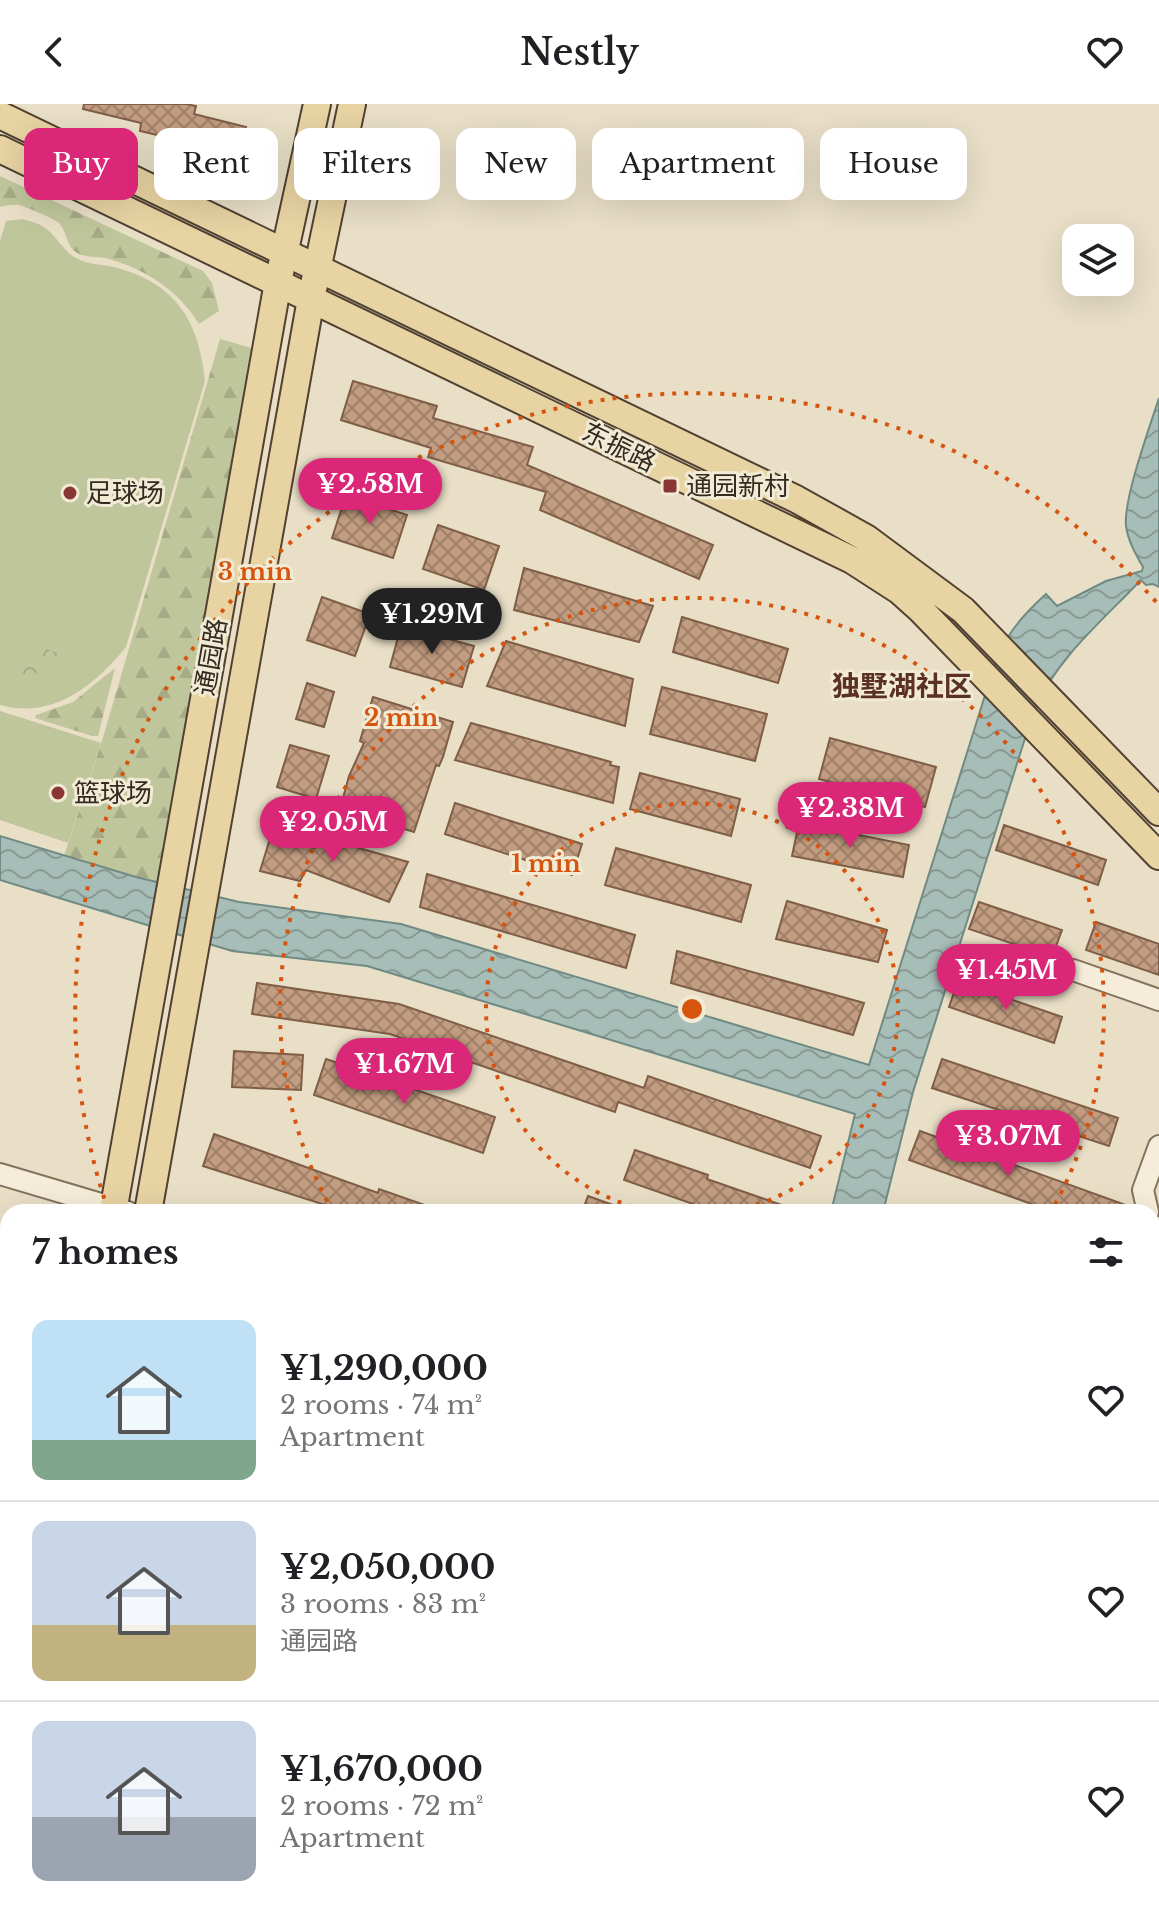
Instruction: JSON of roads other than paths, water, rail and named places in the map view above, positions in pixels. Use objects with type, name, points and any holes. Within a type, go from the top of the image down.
[{"type":"main road","name":"通园路","points":[[119,1204],[161,937],[278,282],[317,104]]},
{"type":"main road","name":"通园路","points":[[149,1204],[311,299],[352,104]]},
{"type":"main road","name":"东振路","points":[[0,115],[832,518],[866,538],[932,584],[996,641],[1159,812]]},
{"type":"main road","name":"东振路","points":[[0,149],[852,560],[880,577],[920,609],[1159,856]]},
{"type":"street","points":[[1073,970],[1159,1000]]},
{"type":"street","points":[[1146,1204],[1143,1190],[1159,1146]]},
{"type":"street","points":[[0,1174],[96,1204]]},
{"type":"water","points":[[1159,398],[1159,587],[1146,585],[1141,580],[1068,657],[1034,710],[913,1092],[885,1204],[833,1204],[855,1114],[367,966],[232,951],[0,880],[0,836],[136,877],[239,902],[401,924],[869,1065],[998,654],[1019,622],[1046,594],[1057,606],[1106,581],[1142,571],[1126,526],[1138,463]]},
{"type":"place","name":"通园新村","points":[[670,486]]},
{"type":"place","name":"足球场","points":[[70,493]]},
{"type":"place","name":"篮球场","points":[[58,793]]},
{"type":"district","name":"独墅湖社区","points":[[902,686]]}]
